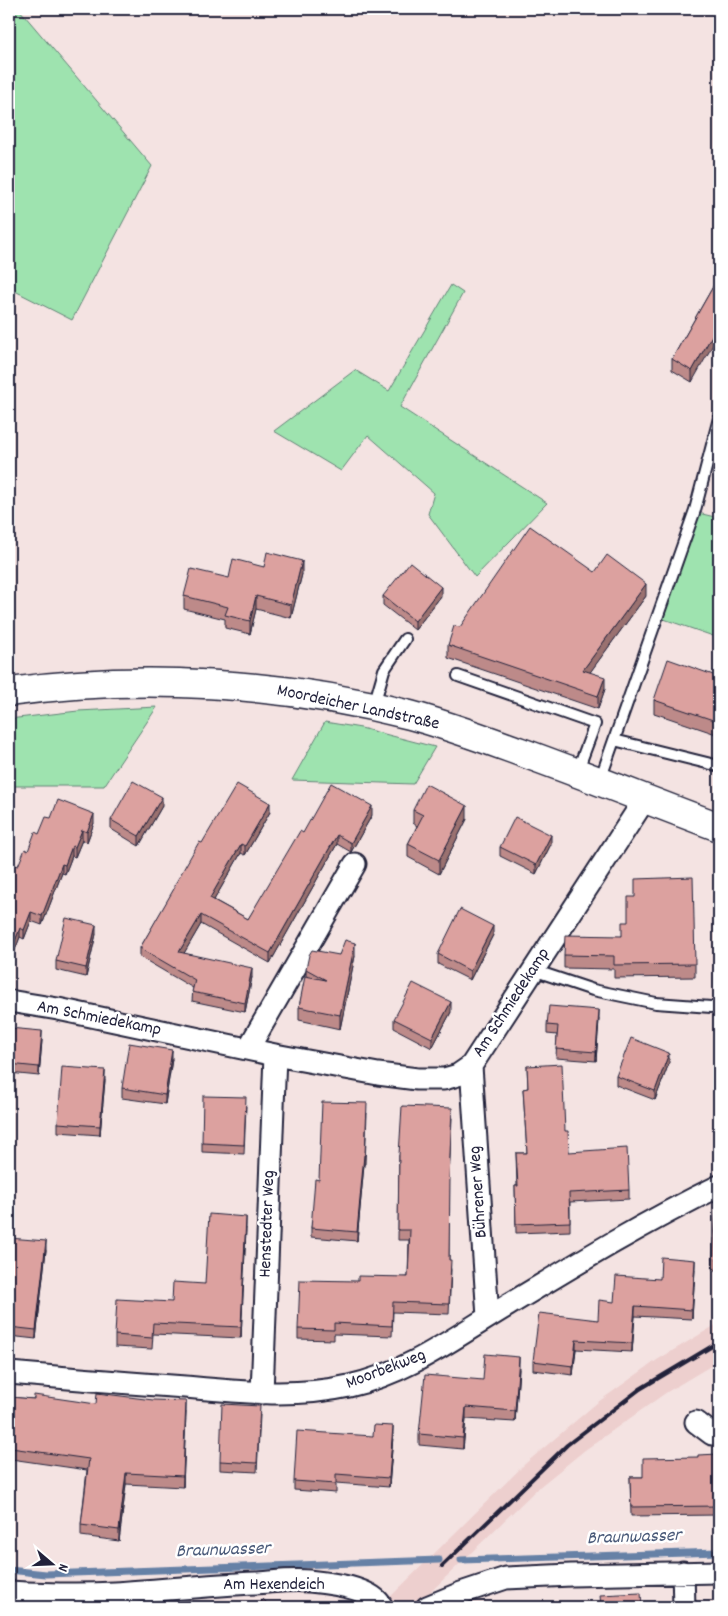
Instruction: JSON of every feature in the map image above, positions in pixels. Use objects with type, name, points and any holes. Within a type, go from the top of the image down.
[{"type":"main road","name":"Moordeicher Landstraße","points":[[9,692],[94,683],[187,683],[276,691],[374,708],[409,715],[454,728],[719,827]]},
{"type":"street","name":"Am Schmiedekamp","points":[[9,1002],[58,1009],[275,1055],[378,1074],[444,1080],[458,1075],[471,1066],[645,798]]},
{"type":"street","points":[[248,1049],[355,864]]},
{"type":"street","name":"Henstedter Weg","points":[[262,1393],[275,1055]]},
{"type":"street","name":"Bührener Weg","points":[[471,1066],[488,1317]]},
{"type":"street","name":"Moorbekweg","points":[[9,1372],[284,1394],[331,1390],[351,1386],[389,1374],[427,1356],[607,1245],[670,1210],[719,1186]]},
{"type":"street","points":[[696,1422],[712,1434],[719,1434]]},
{"type":"street","points":[[683,1572],[684,1607]]},
{"type":"street","points":[[427,1607],[506,1578],[719,1572]]},
{"type":"street","name":"Am Hexendeich","points":[[9,1592],[31,1600],[236,1584],[308,1581],[343,1586],[365,1592],[380,1602],[382,1607]]},
{"type":"lane","points":[[588,777],[614,740],[695,510],[719,418]]},
{"type":"lane","points":[[374,708],[384,670],[405,639]]},
{"type":"lane","points":[[458,676],[595,724],[588,777]]},
{"type":"lane","points":[[614,740],[719,766]]},
{"type":"lane","points":[[533,970],[593,990],[656,1003],[711,1007]]},
{"type":"shaded area","points":[[719,1323],[719,1361],[667,1392],[585,1450],[538,1488],[415,1607],[380,1607],[526,1463],[598,1402],[657,1360]]},
{"type":"green space","points":[[9,9],[19,9],[152,166],[72,320],[9,288]]},
{"type":"green space","points":[[451,285],[463,293],[400,407],[547,503],[475,577],[428,514],[434,493],[368,435],[341,471],[274,431],[355,370],[389,391]]},
{"type":"green space","points":[[694,512],[719,518],[719,638],[658,617]]},
{"type":"green space","points":[[157,707],[104,786],[9,786],[9,719],[78,711]]},
{"type":"green space","points":[[325,722],[361,728],[435,747],[413,784],[292,780]]},
{"type":"building","points":[[719,276],[719,323],[692,371],[672,359]]},
{"type":"building","points":[[530,526],[595,572],[607,555],[646,584],[583,670],[605,677],[598,696],[448,645],[454,626],[460,627]]},
{"type":"building","points":[[267,552],[302,561],[291,605],[256,596],[250,621],[225,615],[228,607],[184,596],[191,569],[229,578],[233,559],[264,567]]},
{"type":"building","points":[[410,562],[441,587],[415,621],[383,596]]},
{"type":"building","points":[[668,659],[719,677],[719,722],[654,700]]},
{"type":"building","points":[[133,781],[162,797],[139,836],[111,820]]},
{"type":"building","points":[[331,783],[372,806],[351,843],[337,835],[270,953],[201,915],[179,952],[252,968],[245,1003],[192,992],[195,980],[140,948],[199,842],[202,843],[237,784],[270,803],[245,846],[241,844],[210,898],[248,919],[300,831],[303,833]]},
{"type":"building","points":[[426,784],[467,806],[439,860],[408,844],[423,815],[413,810]]},
{"type":"building","points":[[58,800],[94,814],[87,832],[82,830],[75,847],[72,846],[65,865],[62,864],[42,916],[31,912],[24,930],[20,928],[13,946],[9,944],[9,878],[14,865],[18,866],[25,849],[28,851],[35,832],[39,834],[46,817],[51,818]]},
{"type":"building","points":[[515,817],[551,835],[536,865],[500,847]]},
{"type":"building","points":[[693,877],[695,964],[614,965],[614,956],[564,955],[565,935],[622,936],[622,922],[628,922],[628,897],[635,897],[635,879]]},
{"type":"building","points":[[460,909],[493,926],[470,971],[438,954]]},
{"type":"building","points":[[66,918],[96,925],[86,968],[56,961]]},
{"type":"building","points":[[345,940],[355,943],[340,1015],[299,1007],[305,976],[326,980],[306,969],[312,950],[339,955]]},
{"type":"building","points":[[413,983],[451,1002],[432,1038],[394,1019]]},
{"type":"building","points":[[549,1006],[599,1010],[596,1052],[556,1049],[558,1026],[547,1025]]},
{"type":"building","points":[[9,1028],[42,1031],[39,1067],[9,1064]]},
{"type":"building","points":[[631,1038],[669,1053],[655,1091],[616,1076]]},
{"type":"building","points":[[129,1043],[172,1050],[165,1095],[122,1088]]},
{"type":"building","points":[[562,1064],[565,1131],[568,1131],[569,1152],[627,1148],[629,1190],[569,1193],[570,1222],[516,1224],[515,1186],[518,1186],[516,1153],[527,1153],[523,1089],[528,1088],[527,1066]]},
{"type":"building","points":[[62,1067],[105,1070],[100,1126],[58,1123]]},
{"type":"building","points":[[203,1096],[246,1097],[244,1145],[202,1143]]},
{"type":"building","points":[[322,1102],[367,1103],[365,1155],[357,1232],[311,1228],[315,1179],[319,1180]]},
{"type":"building","points":[[402,1106],[452,1108],[449,1178],[449,1260],[451,1260],[449,1304],[393,1302],[392,1326],[334,1323],[334,1330],[298,1329],[300,1280],[358,1281],[358,1276],[408,1277],[410,1230],[398,1230]]},
{"type":"building","points":[[716,1205],[719,1205],[719,1260],[713,1259]]},
{"type":"building","points":[[209,1214],[246,1217],[241,1327],[153,1323],[152,1338],[115,1335],[117,1299],[172,1302],[173,1282],[205,1284]]},
{"type":"building","points":[[9,1238],[46,1241],[36,1330],[9,1327]]},
{"type":"building","points":[[661,1257],[695,1260],[692,1310],[635,1306],[632,1343],[576,1340],[573,1366],[533,1361],[539,1313],[598,1320],[599,1300],[614,1302],[616,1276],[660,1279]]},
{"type":"building","points":[[485,1354],[519,1357],[515,1411],[466,1407],[463,1438],[419,1434],[425,1375],[483,1380]]},
{"type":"building","points":[[97,1393],[153,1400],[186,1401],[183,1476],[126,1473],[119,1530],[81,1525],[89,1459],[11,1448],[9,1462],[9,1397],[34,1399],[34,1395],[96,1404]]},
{"type":"building","points":[[222,1404],[260,1406],[257,1463],[220,1461]]},
{"type":"building","points":[[374,1425],[393,1426],[389,1478],[336,1474],[336,1484],[294,1481],[297,1431],[373,1436]]},
{"type":"building","points":[[719,1454],[719,1506],[631,1507],[630,1477],[643,1477],[643,1458],[698,1457],[698,1455]]},
{"type":"building","points":[[641,1593],[642,1607],[601,1607],[600,1595]]},
{"type":"building","points":[[263,1599],[271,1607],[255,1607]]},
{"type":"waterway","name":"Braunwasser","points":[[461,1560],[719,1552]]},
{"type":"waterway","name":"Braunwasser","points":[[9,1570],[46,1574],[439,1560]]},
{"type":"railway","points":[[442,1566],[567,1445],[640,1389],[719,1342]]}]
